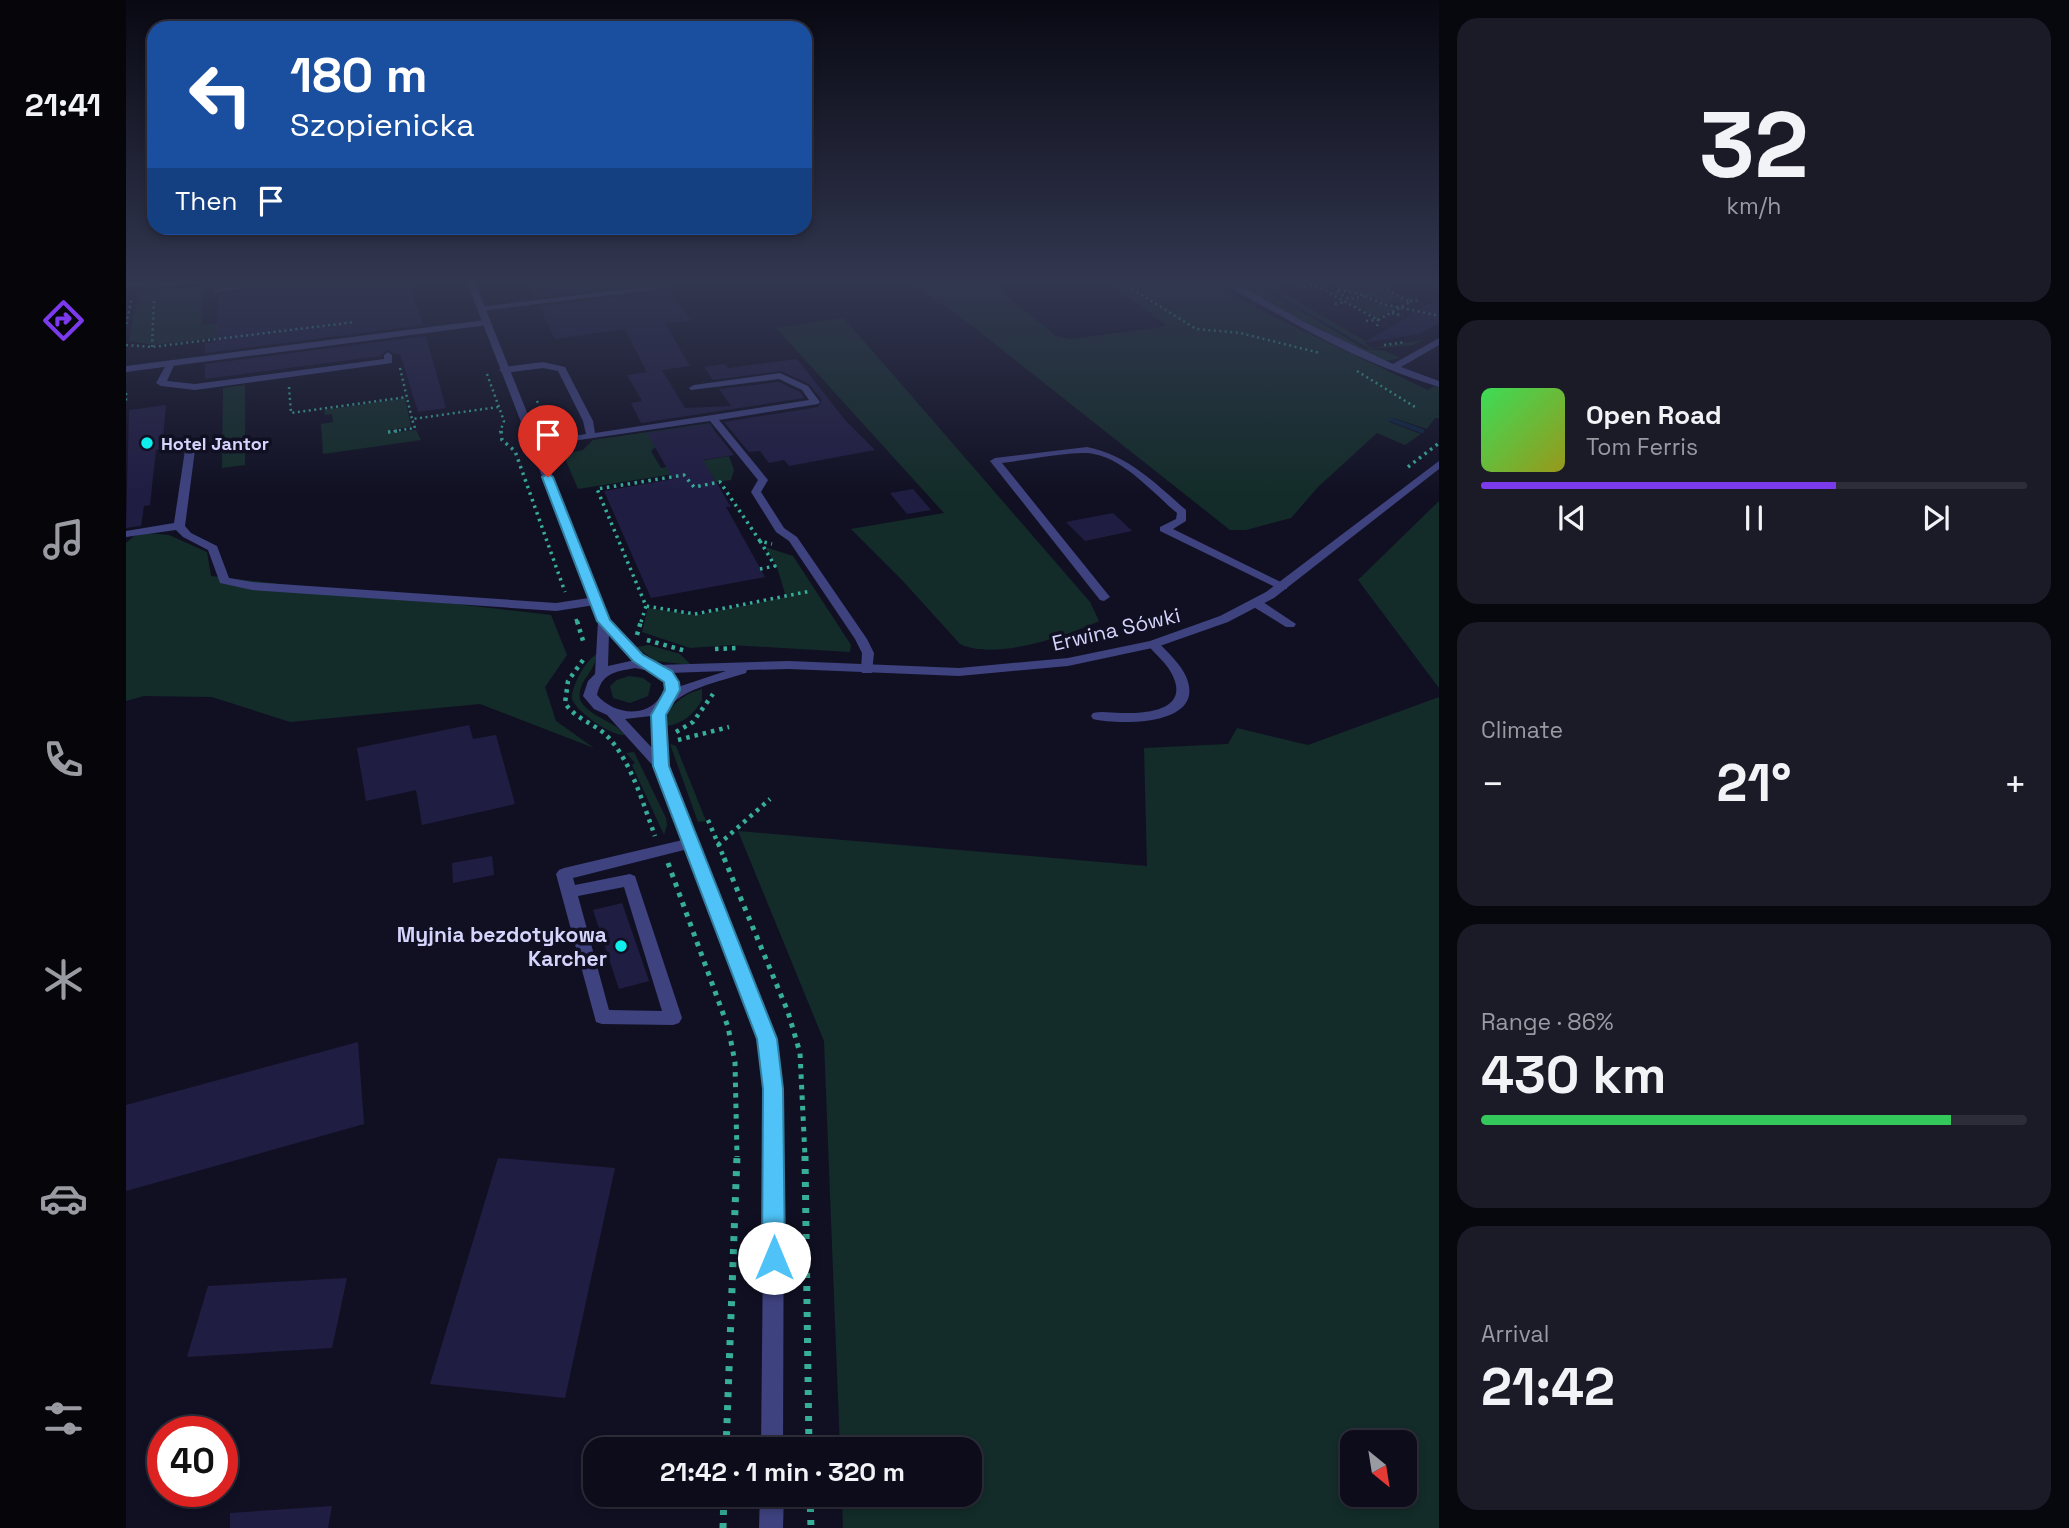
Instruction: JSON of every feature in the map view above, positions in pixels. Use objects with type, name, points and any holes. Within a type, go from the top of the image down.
[{"type":"street","points":[[126,369],[171,363],[351,351]]},
{"type":"street","points":[[171,363],[160,383],[175,387],[195,387],[389,361],[387,351]]},
{"type":"street","points":[[496,351],[604,621],[672,682],[658,715],[661,766],[767,1039],[773,1089],[774,1155],[772,1437]]},
{"type":"street","points":[[1358,351],[1393,368],[1439,384]]},
{"type":"street","points":[[1393,368],[1421,351]]},
{"type":"street","points":[[503,370],[543,365],[562,369],[588,421],[591,436]]},
{"type":"street","points":[[535,445],[815,402],[805,388],[780,376],[694,388]]},
{"type":"street","points":[[713,418],[763,480],[756,492],[780,530],[793,539],[861,639],[867,653],[867,670]]},
{"type":"street","points":[[190,450],[180,526],[187,535],[213,548],[224,581],[252,586],[542,607],[595,601]]},
{"type":"street","points":[[1104,597],[995,461],[1087,450],[1102,451],[1122,463],[1182,512],[1181,520],[1164,529],[1283,587]]},
{"type":"street","name":"Erwina Sówki","points":[[653,667],[789,665],[945,672],[1020,668],[1093,658],[1153,644],[1198,630],[1283,587],[1382,505],[1439,464]]},
{"type":"street","points":[[126,534],[180,526]]},
{"type":"street","points":[[1256,603],[1290,624]]},
{"type":"street","points":[[601,674],[604,621]]},
{"type":"street","points":[[1098,716],[1149,718],[1179,703],[1185,692],[1182,674],[1153,644]]},
{"type":"street","points":[[653,667],[621,665],[601,674],[590,688],[590,696],[601,709],[612,713],[637,715],[665,702]]},
{"type":"street","name":"Erwina Sówki","points":[[665,702],[682,690],[749,666]]},
{"type":"street","points":[[612,713],[661,766]]},
{"type":"street","points":[[569,892],[630,880],[673,1018],[602,1017],[564,874],[665,857],[691,843]]},
{"type":"street","points":[[771,1528],[772,1507]]},
{"type":"path","points":[[387,432],[415,428],[397,356],[390,351]]},
{"type":"path","points":[[1313,351],[1323,354]]},
{"type":"path","points":[[1346,366],[1415,407]]},
{"type":"path","points":[[288,375],[291,413],[407,397]]},
{"type":"path","points":[[126,393],[126,401]]},
{"type":"path","points":[[412,419],[499,407]]},
{"type":"path","points":[[504,421],[500,434],[502,440],[514,451],[584,648],[582,663],[566,686],[565,702],[576,718],[604,733],[612,742],[638,792],[728,1027],[735,1062],[737,1151],[726,1437]]},
{"type":"path","points":[[1405,469],[1439,443]]},
{"type":"path","points":[[636,635],[646,606],[597,489],[684,475],[694,487],[720,482],[760,541]]},
{"type":"path","points":[[646,606],[695,614],[818,589]]},
{"type":"path","points":[[632,641],[656,641],[693,652]]},
{"type":"path","points":[[710,649],[746,649]]},
{"type":"path","points":[[668,734],[693,722],[712,698],[712,686]]},
{"type":"path","points":[[677,741],[729,727]]},
{"type":"path","points":[[718,845],[770,799]]},
{"type":"path","points":[[723,1528],[724,1507]]},
{"type":"path","points":[[810,1507],[811,1528]]},
{"type":"green space","points":[[797,351],[873,351],[1090,602],[1099,621],[1050,639],[1010,648],[974,649],[960,644],[851,529],[944,513]]},
{"type":"green space","points":[[1004,351],[1347,351],[1428,390],[1434,386],[1439,387],[1439,418],[1435,418],[1427,429],[1394,418],[1389,422],[1421,434],[1405,445],[1377,433],[1318,487],[1291,518],[1246,530],[1230,530]]},
{"type":"green space","points":[[1365,351],[1386,351],[1401,358],[1385,361]]},
{"type":"green space","points":[[245,385],[245,465],[222,468],[223,388]]},
{"type":"green space","points":[[405,398],[411,427],[388,430],[388,433],[416,430],[421,440],[323,454],[321,424],[333,422],[332,414],[325,415],[324,410]]},
{"type":"green space","points":[[710,423],[718,437],[654,448],[651,451],[661,468],[729,456],[734,470],[731,480],[696,485],[686,472],[578,489],[563,454],[583,450],[593,440]]},
{"type":"green space","points":[[1439,501],[1439,688],[1358,580]]},
{"type":"green space","points":[[148,533],[169,535],[207,552],[211,576],[551,615],[567,655],[545,687],[556,721],[594,748],[480,704],[290,722],[212,697],[144,696],[126,701],[126,543],[134,536]]},
{"type":"green space","points":[[765,547],[793,556],[851,645],[850,652],[731,645],[690,648],[642,632],[648,608],[697,615],[786,597],[777,567]]},
{"type":"green space","points":[[649,645],[680,654],[691,665],[656,661],[636,647]]},
{"type":"green space","points":[[597,654],[596,661],[581,687],[580,700],[589,711],[614,725],[625,735],[612,732],[596,723],[575,705],[572,699],[580,674],[588,661]]},
{"type":"green space","points":[[629,676],[643,678],[651,684],[648,696],[630,703],[613,698],[610,686]]},
{"type":"green space","points":[[702,689],[702,700],[692,714],[683,721],[666,726],[672,707],[689,694]]},
{"type":"green space","points":[[1439,697],[1439,1528],[843,1528],[842,1507],[982,1507],[982,1437],[840,1437],[824,1041],[738,831],[1147,866],[1144,748],[1228,744],[1237,728],[1308,745]]},
{"type":"green space","points":[[670,744],[676,746],[706,821],[698,822]]},
{"type":"green space","points":[[634,752],[666,818],[664,835],[632,765],[635,763],[626,753]]},
{"type":"building","points":[[305,351],[386,351],[381,356],[205,379],[205,364]]},
{"type":"building","points":[[391,351],[430,351],[446,408],[418,412],[400,354]]},
{"type":"building","points":[[636,351],[681,351],[690,366],[662,370],[685,408],[731,406],[719,389],[779,382],[800,392],[804,398],[641,423],[631,403],[642,401],[627,375],[647,372]]},
{"type":"building","points":[[797,359],[845,420],[875,450],[789,466],[784,460],[769,463],[760,451],[749,452],[724,422],[818,407],[822,400],[809,384],[781,371],[713,380],[704,367],[725,364],[728,368]]},
{"type":"building","points":[[166,405],[162,449],[156,450],[150,505],[144,506],[141,526],[126,528],[129,410]]},
{"type":"building","points":[[709,424],[734,455],[703,460],[731,507],[726,507],[765,577],[651,598],[604,491],[673,479],[647,433]]},
{"type":"building","points":[[913,489],[931,510],[907,514],[890,493]]},
{"type":"building","points":[[1113,513],[1132,531],[1085,541],[1066,522]]},
{"type":"building","points":[[469,725],[473,739],[496,735],[515,804],[422,825],[416,790],[366,801],[357,748]]},
{"type":"building","points":[[492,856],[494,875],[453,883],[452,863]]},
{"type":"building","name":"Myjnia bezdotykowa Karcher","points":[[622,903],[649,981],[619,989],[593,910]]},
{"type":"building","points":[[358,1042],[364,1124],[126,1191],[126,1105]]},
{"type":"building","points":[[498,1158],[615,1168],[565,1398],[430,1384]]},
{"type":"building","points":[[347,1278],[332,1348],[187,1357],[208,1286]]},
{"type":"building","points":[[332,1506],[328,1528],[230,1528],[230,1513]]},
{"type":"waterway","points":[[1392,420],[1422,431]]},
{"type":"place","name":"Hotel Jantor","points":[[147,443]]},
{"type":"place","name":"Myjnia bezdotykowa Karcher","points":[[621,946]]},
{"type":"route","points":[[548,477],[604,621],[638,658],[667,674],[672,682],[669,698],[661,706],[658,715],[662,746],[661,766],[767,1039],[773,1089],[774,1258]]}]
